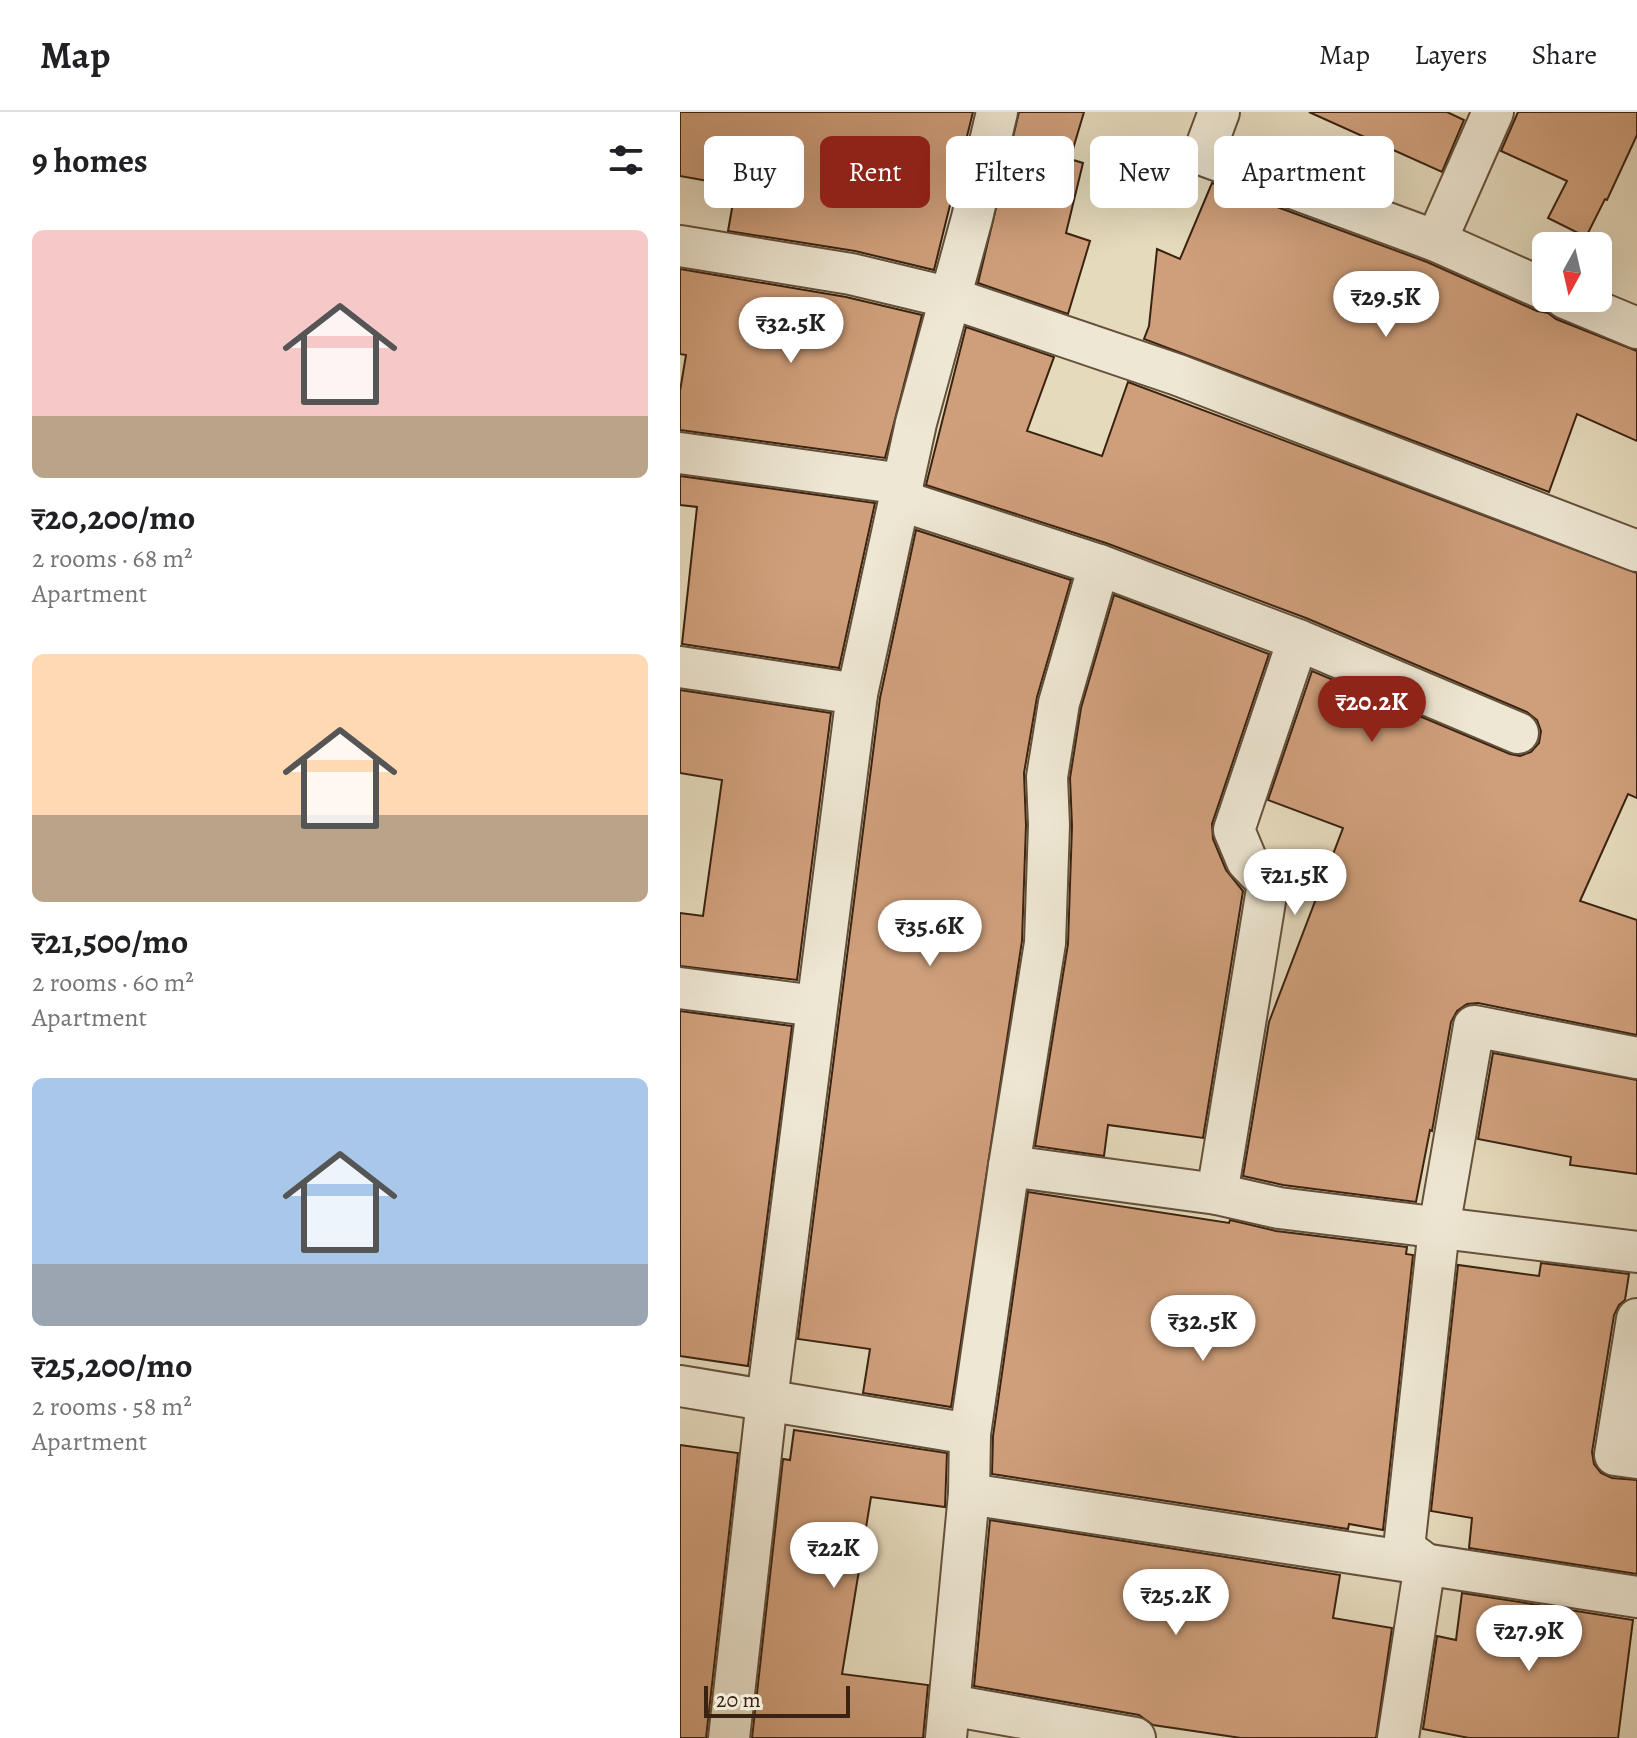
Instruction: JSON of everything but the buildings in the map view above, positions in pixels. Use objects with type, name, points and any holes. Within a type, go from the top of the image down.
[{"type":"street","points":[[729,1738],[767,1400],[857,694],[916,423],[997,112]]},
{"type":"street","points":[[1219,112],[1203,155],[1436,241],[1532,284]]},
{"type":"street","points":[[1436,241],[1493,112]]},
{"type":"street","points":[[680,246],[851,274],[951,298],[1178,375],[1637,551]]},
{"type":"street","points":[[1599,312],[1637,328]]},
{"type":"street","points":[[680,453],[901,492],[1298,640],[1518,733]]},
{"type":"street","points":[[1099,565],[1056,718],[1047,777],[1049,825],[1045,943],[970,1434],[969,1494],[948,1721],[1135,1738]]},
{"type":"street","points":[[1217,1194],[1268,883],[1247,861],[1234,830],[1298,640]]},
{"type":"street","points":[[680,667],[857,694]]},
{"type":"street","points":[[680,988],[816,1006]]},
{"type":"street","points":[[1425,1564],[1404,1548],[1439,1228],[1474,1026],[1637,1058]]},
{"type":"street","points":[[1009,1166],[1217,1194],[1279,1208],[1637,1252]]},
{"type":"street","points":[[1637,1319],[1615,1455],[1637,1458]]},
{"type":"street","points":[[680,1386],[970,1434]]},
{"type":"street","points":[[969,1494],[1637,1597]]},
{"type":"street","points":[[1398,1738],[1425,1564]]}]
